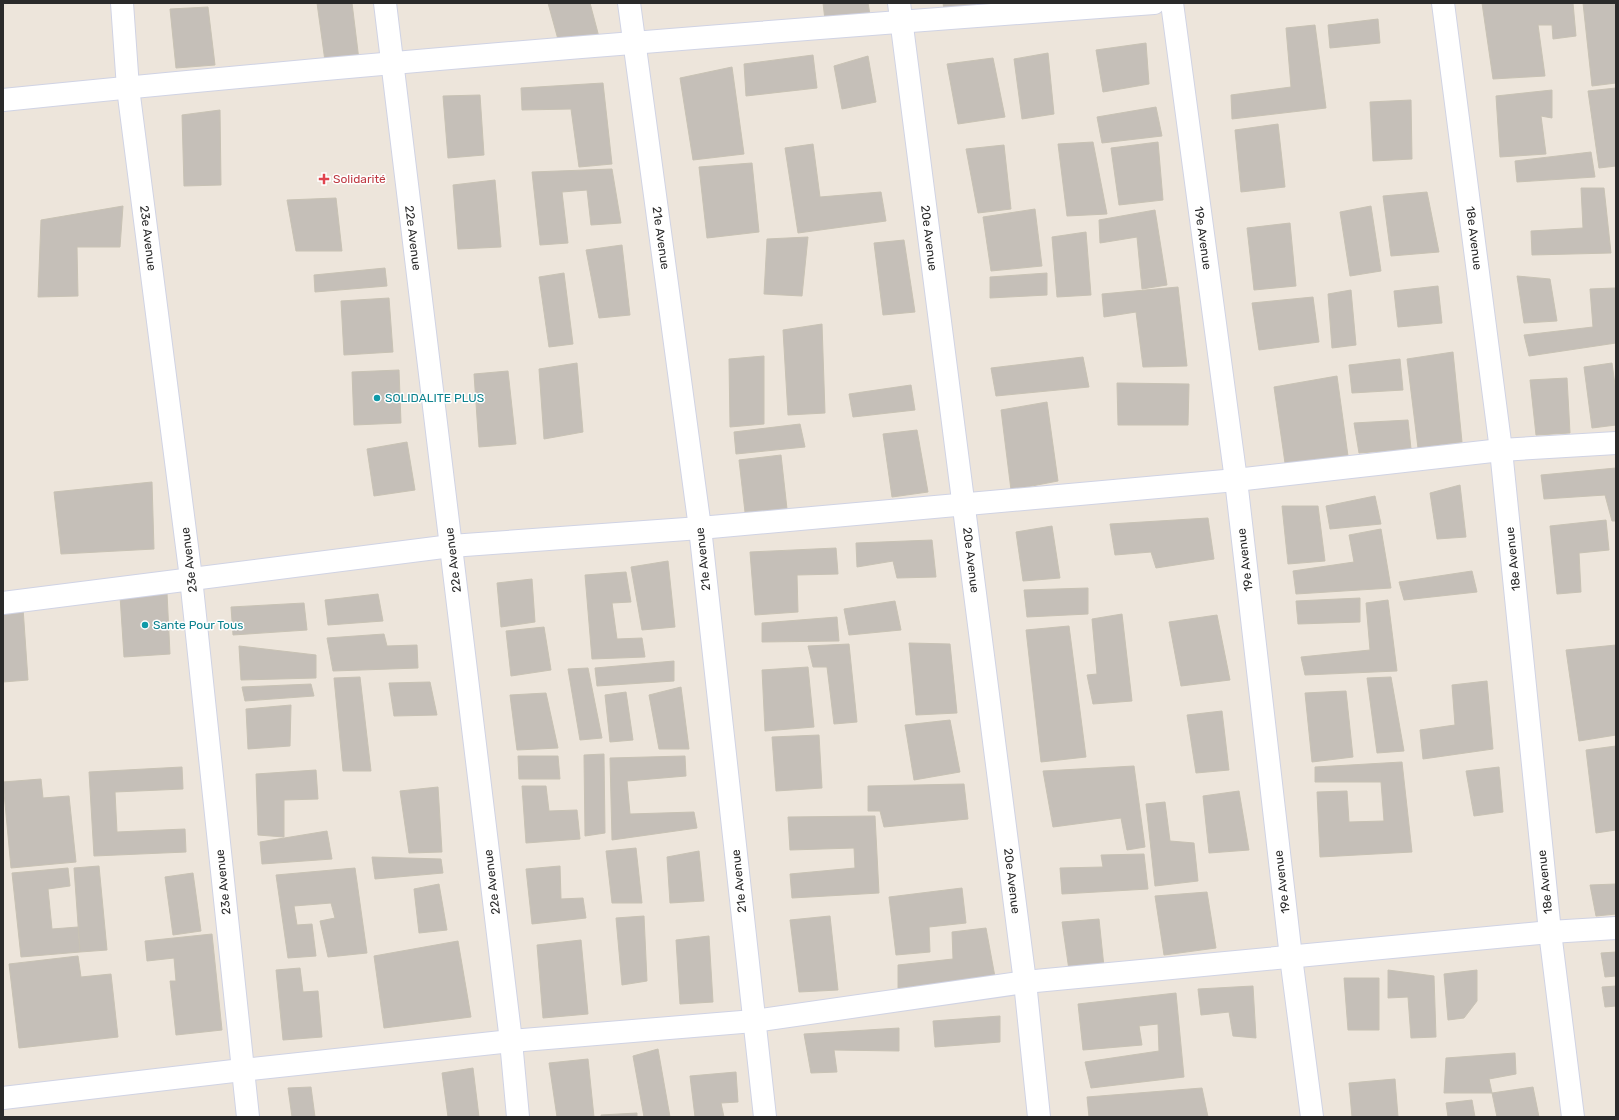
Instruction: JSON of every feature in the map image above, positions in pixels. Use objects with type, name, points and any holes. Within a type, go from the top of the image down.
[{"type":"street","name":"23e Avenue","points":[[122,3],[128,88],[191,578],[248,1117]]},
{"type":"street","name":"22e Avenue","points":[[385,3],[511,1041],[518,1117]]},
{"type":"street","name":"21e Avenue","points":[[629,3],[700,528],[765,1117]]},
{"type":"street","points":[[3,100],[392,63],[635,44],[901,12],[1154,3]]},
{"type":"street","name":"19e Avenue","points":[[1172,3],[1236,480],[1291,957],[1312,1117]]},
{"type":"street","name":"18e Avenue","points":[[1443,3],[1501,450],[1550,932],[1573,1117]]},
{"type":"street","name":"20e Avenue","points":[[901,12],[1025,982],[1039,1117]]},
{"type":"street","points":[[3,603],[451,546],[700,528],[963,505],[1236,480],[1501,450],[1616,443]]},
{"type":"street","points":[[3,1098],[511,1041],[754,1020],[1025,982],[1550,932],[1616,928]]},
{"type":"building","points":[[317,3],[352,3],[359,60],[325,61]]},
{"type":"building","points":[[548,3],[590,3],[599,37],[559,43]]},
{"type":"building","points":[[823,3],[868,3],[870,15],[825,20]]},
{"type":"building","points":[[943,3],[975,3],[976,6],[944,10]]},
{"type":"building","points":[[1482,3],[1573,3],[1576,36],[1553,39],[1552,25],[1538,25],[1545,76],[1493,79]]},
{"type":"building","points":[[1583,3],[1616,3],[1616,83],[1592,86]]},
{"type":"building","points":[[208,7],[215,65],[176,68],[170,9]]},
{"type":"building","points":[[1378,19],[1380,43],[1330,48],[1328,25]]},
{"type":"building","points":[[1315,25],[1326,108],[1232,119],[1231,95],[1291,87],[1286,28]]},
{"type":"building","points":[[1146,43],[1149,84],[1103,92],[1096,50]]},
{"type":"building","points":[[1048,53],[1054,114],[1022,119],[1014,59]]},
{"type":"building","points":[[813,55],[817,88],[746,96],[744,64]]},
{"type":"building","points":[[868,56],[876,102],[842,109],[834,66]]},
{"type":"building","points":[[993,58],[1005,117],[958,124],[947,64]]},
{"type":"building","points":[[732,67],[744,154],[693,160],[680,78]]},
{"type":"building","points":[[603,83],[612,164],[579,167],[571,109],[522,110],[521,88]]},
{"type":"building","points":[[1616,88],[1616,166],[1599,168],[1588,91]]},
{"type":"building","points":[[1552,90],[1552,118],[1541,116],[1546,154],[1500,157],[1496,96]]},
{"type":"building","points":[[480,95],[484,155],[448,158],[443,96]]},
{"type":"building","points":[[1411,100],[1412,159],[1373,161],[1370,102]]},
{"type":"building","points":[[1156,107],[1162,136],[1102,143],[1097,117]]},
{"type":"building","points":[[220,110],[221,185],[184,186],[182,115]]},
{"type":"building","points":[[1278,124],[1285,187],[1241,192],[1235,130]]},
{"type":"building","points":[[1093,142],[1107,214],[1067,216],[1058,144]]},
{"type":"building","points":[[1158,142],[1163,200],[1119,205],[1111,148]]},
{"type":"building","points":[[813,144],[820,197],[881,192],[886,221],[798,233],[785,148]]},
{"type":"building","points":[[1004,145],[1011,209],[978,213],[966,149]]},
{"type":"building","points":[[1591,152],[1595,177],[1517,182],[1515,161]]},
{"type":"building","points":[[752,163],[759,232],[707,238],[699,167]]},
{"type":"building","points":[[612,169],[621,223],[591,225],[587,190],[562,192],[568,243],[540,245],[532,172]]},
{"type":"building","points":[[495,180],[501,247],[458,249],[453,185]]},
{"type":"building","points":[[1581,188],[1604,188],[1611,253],[1532,255],[1531,231],[1583,228]]},
{"type":"building","points":[[1427,192],[1439,252],[1391,256],[1383,196]]},
{"type":"building","points":[[336,198],[342,251],[296,251],[287,200]]},
{"type":"building","points":[[123,206],[120,247],[77,247],[78,296],[38,297],[41,220]]},
{"type":"building","points":[[1371,206],[1381,271],[1350,276],[1340,212]]},
{"type":"building","points":[[1035,209],[1042,266],[991,271],[983,217]]},
{"type":"building","points":[[1155,210],[1167,285],[1142,289],[1137,237],[1100,243],[1099,220]]},
{"type":"building","points":[[1290,223],[1296,286],[1254,290],[1247,228]]},
{"type":"building","points":[[1086,232],[1091,295],[1057,297],[1052,237]]},
{"type":"building","points":[[808,237],[802,296],[764,294],[767,239]]},
{"type":"building","points":[[904,240],[915,312],[883,315],[874,243]]},
{"type":"building","points":[[622,245],[630,315],[599,318],[586,250]]},
{"type":"building","points":[[385,268],[387,286],[315,292],[314,275]]},
{"type":"building","points":[[564,273],[573,344],[549,347],[539,277]]},
{"type":"building","points":[[1047,273],[1047,295],[990,298],[990,277]]},
{"type":"building","points":[[1517,276],[1550,279],[1557,321],[1524,323]]},
{"type":"building","points":[[1438,286],[1442,323],[1398,327],[1394,291]]},
{"type":"building","points":[[1178,287],[1187,366],[1143,367],[1136,312],[1104,317],[1102,294]]},
{"type":"building","points":[[1615,288],[1616,343],[1529,356],[1524,335],[1593,327],[1590,289]]},
{"type":"building","points":[[1351,290],[1356,345],[1332,348],[1328,294]]},
{"type":"building","points":[[1313,297],[1319,342],[1259,350],[1252,303]]},
{"type":"building","points":[[389,298],[393,352],[344,355],[341,301]]},
{"type":"building","points":[[822,324],[825,413],[788,415],[783,330]]},
{"type":"building","points":[[1453,352],[1462,442],[1418,448],[1407,359]]},
{"type":"building","points":[[764,356],[764,424],[730,427],[729,359]]},
{"type":"building","points":[[1083,357],[1089,387],[996,396],[991,368]]},
{"type":"building","points":[[1400,359],[1403,390],[1352,393],[1349,365]]},
{"type":"building","points":[[577,363],[583,432],[544,439],[539,369]]},
{"type":"building","points":[[1612,363],[1616,392],[1616,425],[1592,428],[1584,367]]},
{"type":"building","name":"SOLIDALITE PLUS","points":[[399,370],[401,423],[354,425],[352,372]]},
{"type":"building","points":[[508,371],[516,444],[479,447],[474,374]]},
{"type":"building","points":[[1337,376],[1348,456],[1285,463],[1274,387]]},
{"type":"building","points":[[1567,378],[1570,433],[1536,435],[1530,380]]},
{"type":"building","points":[[1117,383],[1189,384],[1188,425],[1118,425]]},
{"type":"building","points":[[911,385],[915,410],[853,417],[849,394]]},
{"type":"building","points":[[1047,402],[1058,481],[1011,490],[1001,410]]},
{"type":"building","points":[[1408,420],[1411,449],[1359,453],[1354,423]]},
{"type":"building","points":[[800,424],[805,447],[736,454],[734,432]]},
{"type":"building","points":[[917,430],[928,492],[892,497],[883,434]]},
{"type":"building","points":[[407,442],[415,490],[374,496],[367,449]]},
{"type":"building","points":[[781,455],[787,509],[745,512],[739,460]]},
{"type":"building","points":[[1616,468],[1616,521],[1612,521],[1605,495],[1544,499],[1541,475]]},
{"type":"building","points":[[152,482],[154,549],[61,554],[54,492]]},
{"type":"building","points":[[1460,485],[1466,537],[1437,539],[1430,493]]},
{"type":"building","points":[[1375,496],[1381,524],[1330,529],[1326,506]]},
{"type":"building","points":[[1282,506],[1318,506],[1325,561],[1288,564]]},
{"type":"building","points":[[1208,518],[1214,559],[1156,568],[1151,552],[1115,555],[1110,524]]},
{"type":"building","points":[[1606,520],[1609,550],[1579,553],[1581,592],[1557,594],[1550,526]]},
{"type":"building","points":[[1052,526],[1060,578],[1023,581],[1016,532]]},
{"type":"building","points":[[1381,529],[1391,588],[1296,594],[1293,571],[1354,562],[1349,535]]},
{"type":"building","points":[[932,540],[936,577],[897,578],[893,561],[857,567],[856,543]]},
{"type":"building","points":[[836,548],[838,574],[797,575],[798,612],[755,615],[750,552]]},
{"type":"building","points":[[668,561],[675,627],[642,630],[631,567]]},
{"type":"building","points":[[1472,571],[1477,592],[1404,600],[1399,582]]},
{"type":"building","points":[[626,572],[631,602],[612,603],[617,639],[642,638],[645,657],[592,659],[585,575]]},
{"type":"building","points":[[532,579],[535,622],[501,627],[497,583]]},
{"type":"building","points":[[1088,588],[1088,614],[1027,617],[1024,590]]},
{"type":"building","name":"Sante Pour Tous","points":[[167,593],[170,654],[124,657],[120,596]]},
{"type":"building","points":[[378,594],[383,621],[328,625],[325,600]]},
{"type":"building","points":[[1360,598],[1360,622],[1298,624],[1296,601]]},
{"type":"building","points":[[1388,600],[1397,671],[1305,675],[1301,657],[1370,650],[1366,603]]},
{"type":"building","points":[[895,601],[901,630],[849,635],[844,609]]},
{"type":"building","points":[[304,603],[307,630],[233,635],[231,607]]},
{"type":"building","points":[[23,608],[28,680],[3,682],[3,609]]},
{"type":"building","points":[[1122,614],[1132,701],[1093,704],[1087,675],[1097,674],[1092,619]]},
{"type":"building","points":[[1217,615],[1230,680],[1181,686],[1169,622]]},
{"type":"building","points":[[837,617],[839,641],[762,642],[762,623]]},
{"type":"building","points":[[1069,626],[1086,757],[1041,762],[1026,630]]},
{"type":"building","points":[[544,627],[551,670],[511,676],[506,631]]},
{"type":"building","points":[[384,634],[387,646],[417,645],[418,668],[333,671],[327,638]]},
{"type":"building","points":[[909,643],[950,644],[957,713],[916,715]]},
{"type":"building","points":[[849,644],[857,722],[834,724],[827,667],[813,667],[808,646]]},
{"type":"building","points":[[1616,645],[1616,735],[1579,741],[1566,650]]},
{"type":"building","points":[[239,646],[316,655],[316,678],[241,680]]},
{"type":"building","points":[[674,661],[674,681],[597,686],[595,668]]},
{"type":"building","points":[[808,667],[814,727],[765,731],[762,670]]},
{"type":"building","points":[[588,668],[602,738],[580,740],[568,669]]},
{"type":"building","points":[[360,677],[371,771],[343,771],[334,678]]},
{"type":"building","points":[[1391,677],[1404,751],[1377,753],[1367,678]]},
{"type":"building","points":[[1487,681],[1493,749],[1423,759],[1420,730],[1455,725],[1452,685]]},
{"type":"building","points":[[430,682],[437,715],[394,716],[389,683]]},
{"type":"building","points":[[311,684],[314,696],[245,701],[242,687]]},
{"type":"building","points":[[681,687],[689,749],[659,749],[649,695]]},
{"type":"building","points":[[1346,691],[1353,757],[1312,762],[1305,693]]},
{"type":"building","points":[[626,692],[633,740],[610,742],[605,695]]},
{"type":"building","points":[[546,693],[558,748],[517,750],[510,695]]},
{"type":"building","points":[[291,705],[290,746],[248,749],[246,709]]},
{"type":"building","points":[[1222,711],[1229,770],[1196,773],[1187,715]]},
{"type":"building","points":[[950,720],[960,772],[914,780],[905,725]]},
{"type":"building","points":[[819,735],[822,788],[776,791],[772,737]]},
{"type":"building","points":[[1616,746],[1616,830],[1596,833],[1586,750]]},
{"type":"building","points":[[604,754],[605,833],[585,836],[584,755]]},
{"type":"building","points":[[518,756],[558,756],[560,779],[519,779]]},
{"type":"building","points":[[685,756],[686,776],[627,781],[630,814],[694,812],[697,828],[612,840],[610,758]]},
{"type":"building","points":[[1402,762],[1412,852],[1320,857],[1317,792],[1347,791],[1349,822],[1384,821],[1381,782],[1315,782],[1315,767]]},
{"type":"building","points":[[1134,766],[1145,847],[1127,850],[1121,818],[1053,827],[1043,771]]},
{"type":"building","points":[[182,767],[183,789],[115,792],[117,832],[185,829],[186,852],[94,856],[89,772]]},
{"type":"building","points":[[1499,767],[1503,812],[1474,816],[1466,771]]},
{"type":"building","points":[[316,770],[318,799],[284,800],[284,837],[258,835],[256,774]]},
{"type":"building","points":[[41,779],[43,798],[69,796],[76,862],[11,868],[3,782]]},
{"type":"building","points":[[964,784],[968,819],[884,827],[880,811],[868,811],[868,786]]},
{"type":"building","points":[[522,786],[546,786],[549,811],[577,810],[580,839],[526,843]]},
{"type":"building","points":[[438,787],[442,852],[409,853],[400,791]]},
{"type":"building","points":[[1239,791],[1249,850],[1209,853],[1203,796]]},
{"type":"building","points":[[1165,802],[1170,841],[1194,843],[1198,881],[1155,886],[1146,804]]},
{"type":"building","points":[[875,816],[879,893],[792,898],[790,874],[855,868],[854,848],[790,850],[788,817]]},
{"type":"building","points":[[327,831],[332,859],[262,864],[260,842]]},
{"type":"building","points":[[636,848],[642,903],[612,903],[606,851]]},
{"type":"building","points":[[699,851],[704,901],[670,903],[667,857]]},
{"type":"building","points":[[1144,854],[1148,889],[1062,894],[1060,868],[1103,867],[1101,855]]},
{"type":"building","points":[[372,857],[441,859],[443,873],[375,879]]},
{"type":"building","points":[[99,866],[107,950],[80,952],[74,868]]},
{"type":"building","points":[[560,866],[561,899],[583,898],[586,918],[532,924],[526,869]]},
{"type":"building","points":[[68,868],[70,886],[48,889],[52,929],[78,927],[80,952],[21,957],[12,873]]},
{"type":"building","points":[[355,868],[367,953],[328,957],[320,921],[335,918],[331,903],[294,906],[297,925],[312,924],[316,956],[288,958],[276,875]]},
{"type":"building","points":[[193,873],[201,931],[173,935],[165,877]]},
{"type":"building","points":[[439,884],[447,930],[419,933],[414,889]]},
{"type":"building","points":[[1616,884],[1616,914],[1596,916],[1590,885]]},
{"type":"building","points":[[962,888],[966,923],[929,927],[930,952],[896,955],[889,897]]},
{"type":"building","points":[[1207,892],[1216,948],[1164,955],[1155,896]]},
{"type":"building","points":[[644,916],[647,981],[622,985],[616,918]]},
{"type":"building","points":[[830,916],[838,990],[799,992],[790,920]]},
{"type":"building","points":[[1099,919],[1104,967],[1069,970],[1062,922]]},
{"type":"building","points":[[986,928],[995,977],[898,988],[898,965],[953,959],[952,932]]},
{"type":"building","points":[[212,934],[222,1030],[176,1035],[170,981],[176,981],[174,958],[147,961],[145,941]]},
{"type":"building","points":[[709,936],[713,1002],[680,1004],[676,940]]},
{"type":"building","points":[[581,940],[588,1014],[543,1018],[537,945]]},
{"type":"building","points":[[458,941],[471,1017],[384,1028],[374,956]]},
{"type":"building","points":[[1616,952],[1616,976],[1605,977],[1601,953]]},
{"type":"building","points":[[78,956],[81,977],[111,974],[118,1037],[19,1048],[9,964]]},
{"type":"building","points":[[300,968],[303,992],[318,991],[322,1037],[283,1040],[276,970]]},
{"type":"building","points":[[1388,970],[1434,976],[1436,1037],[1411,1038],[1408,997],[1388,998]]},
{"type":"building","points":[[1477,970],[1477,1001],[1464,1018],[1448,1020],[1444,974]]},
{"type":"building","points":[[1344,978],[1379,978],[1379,1030],[1348,1030]]},
{"type":"building","points":[[1253,986],[1256,1038],[1233,1036],[1229,1012],[1201,1015],[1198,989]]},
{"type":"building","points":[[1616,986],[1616,1006],[1605,1007],[1602,987]]},
{"type":"building","points":[[1176,993],[1184,1077],[1091,1088],[1085,1062],[1159,1051],[1158,1024],[1139,1026],[1142,1045],[1083,1050],[1078,1004]]},
{"type":"building","points":[[1000,1016],[1000,1042],[935,1047],[933,1021]]},
{"type":"building","points":[[899,1028],[899,1051],[834,1050],[837,1072],[811,1073],[804,1034]]},
{"type":"building","points":[[658,1049],[670,1117],[644,1117],[633,1056]]},
{"type":"building","points":[[1515,1053],[1516,1074],[1489,1079],[1492,1093],[1444,1093],[1446,1058]]},
{"type":"building","points":[[588,1059],[594,1117],[557,1117],[549,1063]]},
{"type":"building","points":[[473,1068],[479,1117],[448,1117],[442,1073]]},
{"type":"building","points":[[736,1072],[738,1102],[721,1103],[724,1117],[695,1117],[690,1076]]},
{"type":"building","points":[[1395,1079],[1398,1117],[1352,1117],[1349,1083]]},
{"type":"building","points":[[311,1087],[315,1117],[292,1117],[288,1088]]},
{"type":"building","points":[[1533,1087],[1539,1117],[1497,1117],[1492,1093]]},
{"type":"building","points":[[1202,1088],[1208,1117],[1089,1117],[1087,1097]]},
{"type":"building","points":[[1472,1100],[1475,1117],[1448,1117],[1446,1103]]},
{"type":"building","points":[[637,1113],[637,1117],[601,1117],[601,1115]]},
{"type":"place","name":"Solidarité","points":[[324,179]]},
{"type":"place","name":"SOLIDALITE PLUS","points":[[377,398]]},
{"type":"place","name":"Sante Pour Tous","points":[[145,625]]}]
